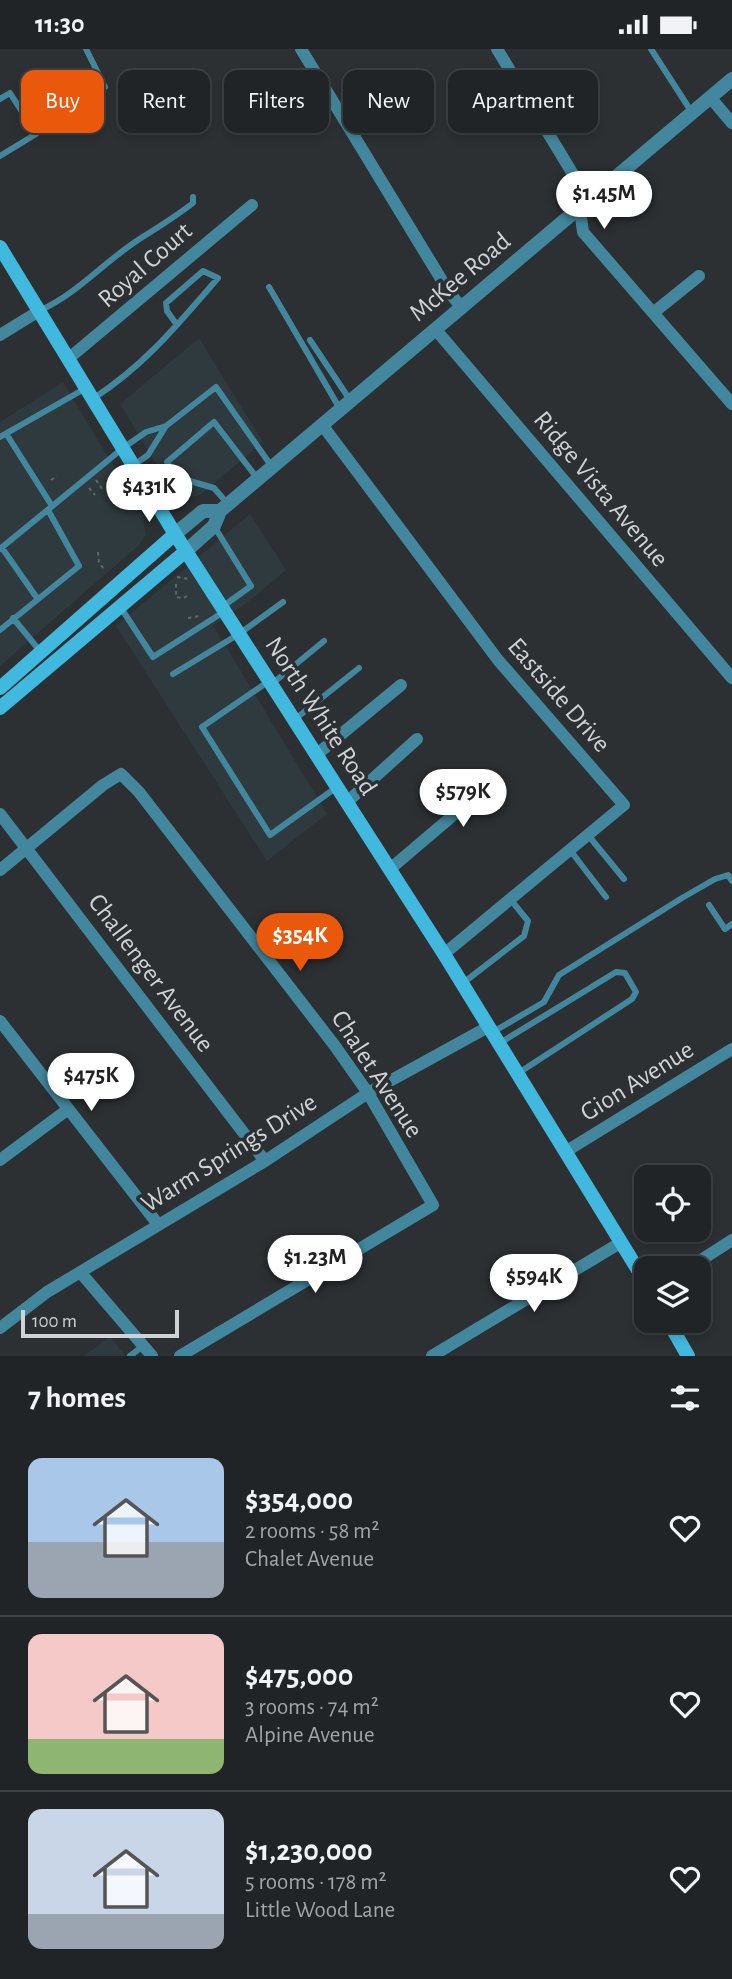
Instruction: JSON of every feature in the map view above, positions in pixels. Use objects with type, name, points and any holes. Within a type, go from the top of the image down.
[{"type":"main road","name":"North White Road","points":[[0,247],[175,534],[444,954],[634,1265]]},
{"type":"main road","name":"McKee Road","points":[[0,688],[175,534]]},
{"type":"main road","name":"McKee Road","points":[[0,708],[186,551]]},
{"type":"main road","points":[[675,1333],[688,1356]]},
{"type":"street","points":[[301,49],[461,308]]},
{"type":"street","points":[[497,49],[576,179],[583,232],[732,404]]},
{"type":"street","name":"McKee Road","points":[[186,551],[214,526],[224,508],[732,79]]},
{"type":"street","points":[[710,97],[732,123]]},
{"type":"street","name":"Royal Court","points":[[68,359],[252,205]]},
{"type":"street","points":[[653,313],[699,276]]},
{"type":"street","points":[[0,335],[39,311]]},
{"type":"street","name":"Ridge Vista Avenue","points":[[436,330],[732,678]]},
{"type":"street","name":"Eastside Drive","points":[[323,426],[498,660],[624,805],[444,954]]},
{"type":"street","name":"McKee Road","points":[[175,534],[203,511],[224,508]]},
{"type":"street","points":[[316,755],[401,685]]},
{"type":"street","points":[[346,802],[417,739]]},
{"type":"street","name":"Chalet Avenue","points":[[26,847],[103,785],[121,774],[139,792],[335,1046],[368,1093],[433,1205],[180,1356]]},
{"type":"street","points":[[390,869],[470,801],[450,778]]},
{"type":"street","name":"Challenger Avenue","points":[[0,814],[265,1161]]},
{"type":"street","points":[[0,870],[26,847]]},
{"type":"street","points":[[0,1021],[157,1223]]},
{"type":"street","name":"Warm Springs Drive","points":[[0,1328],[47,1292],[157,1223],[265,1161],[368,1093],[493,1035]]},
{"type":"street","name":"Gion Avenue","points":[[565,1151],[732,1049]]},
{"type":"street","points":[[0,1160],[67,1110]]},
{"type":"street","points":[[707,1256],[732,1240]]},
{"type":"street","points":[[432,1356],[620,1243]]},
{"type":"street","points":[[81,1273],[152,1356]]},
{"type":"lane","points":[[86,49],[96,70]]},
{"type":"lane","points":[[651,49],[692,113]]},
{"type":"lane","points":[[0,99],[10,93],[21,110]]},
{"type":"lane","points":[[0,156],[36,133]]},
{"type":"lane","points":[[39,311],[59,302],[138,240],[177,216],[193,203],[193,197]]},
{"type":"lane","points":[[0,630],[79,566],[50,508],[4,436],[91,393],[145,361],[210,288],[218,278],[202,271],[166,303],[167,311],[177,325]]},
{"type":"lane","points":[[269,287],[346,406]]},
{"type":"lane","points":[[310,340],[346,406]]},
{"type":"lane","points":[[133,465],[148,455],[166,426],[216,387],[273,467]]},
{"type":"lane","points":[[224,508],[214,488],[176,477],[167,462],[214,422],[258,479]]},
{"type":"lane","points":[[37,598],[1,548],[123,448],[145,432],[166,426]]},
{"type":"lane","points":[[146,487],[172,469]]},
{"type":"lane","points":[[120,607],[153,657],[223,609],[251,586],[214,526]]},
{"type":"lane","points":[[173,674],[239,634],[283,602]]},
{"type":"lane","points":[[13,618],[41,652]]},
{"type":"lane","points":[[324,641],[270,683],[202,727],[270,835],[337,787]]},
{"type":"lane","points":[[294,720],[359,668]]},
{"type":"lane","points":[[589,835],[624,879]]},
{"type":"lane","points":[[570,850],[607,897]]},
{"type":"lane","points":[[493,1035],[544,1002],[559,975],[715,879],[728,875],[732,881]]},
{"type":"lane","points":[[462,983],[524,936],[528,921],[510,899]]},
{"type":"lane","points":[[709,905],[725,929],[732,924]]},
{"type":"lane","points":[[493,1035],[615,972],[625,973],[636,995],[517,1074]]},
{"type":"lane","points":[[130,1356],[143,1346]]},
{"type":"path","points":[[51,480],[57,476]]},
{"type":"path","points":[[87,486],[95,495]]},
{"type":"path","points":[[99,486],[103,490]]},
{"type":"path","points":[[98,552],[99,562],[105,571]]},
{"type":"path","points":[[94,563],[99,562]]},
{"type":"path","points":[[159,574],[206,582]]},
{"type":"path","points":[[176,584],[176,597],[190,595]]},
{"type":"path","points":[[188,618],[203,615]]},
{"type":"shaded area","points":[[199,338],[263,442],[200,495],[185,499],[172,491],[120,404]]},
{"type":"shaded area","points":[[63,382],[143,515],[146,535],[139,545],[0,666],[0,422]]},
{"type":"shaded area","points":[[250,514],[286,570],[244,605],[213,625],[327,814],[267,861],[116,626]]},
{"type":"shaded area","points":[[110,1336],[125,1356],[84,1356]]}]
